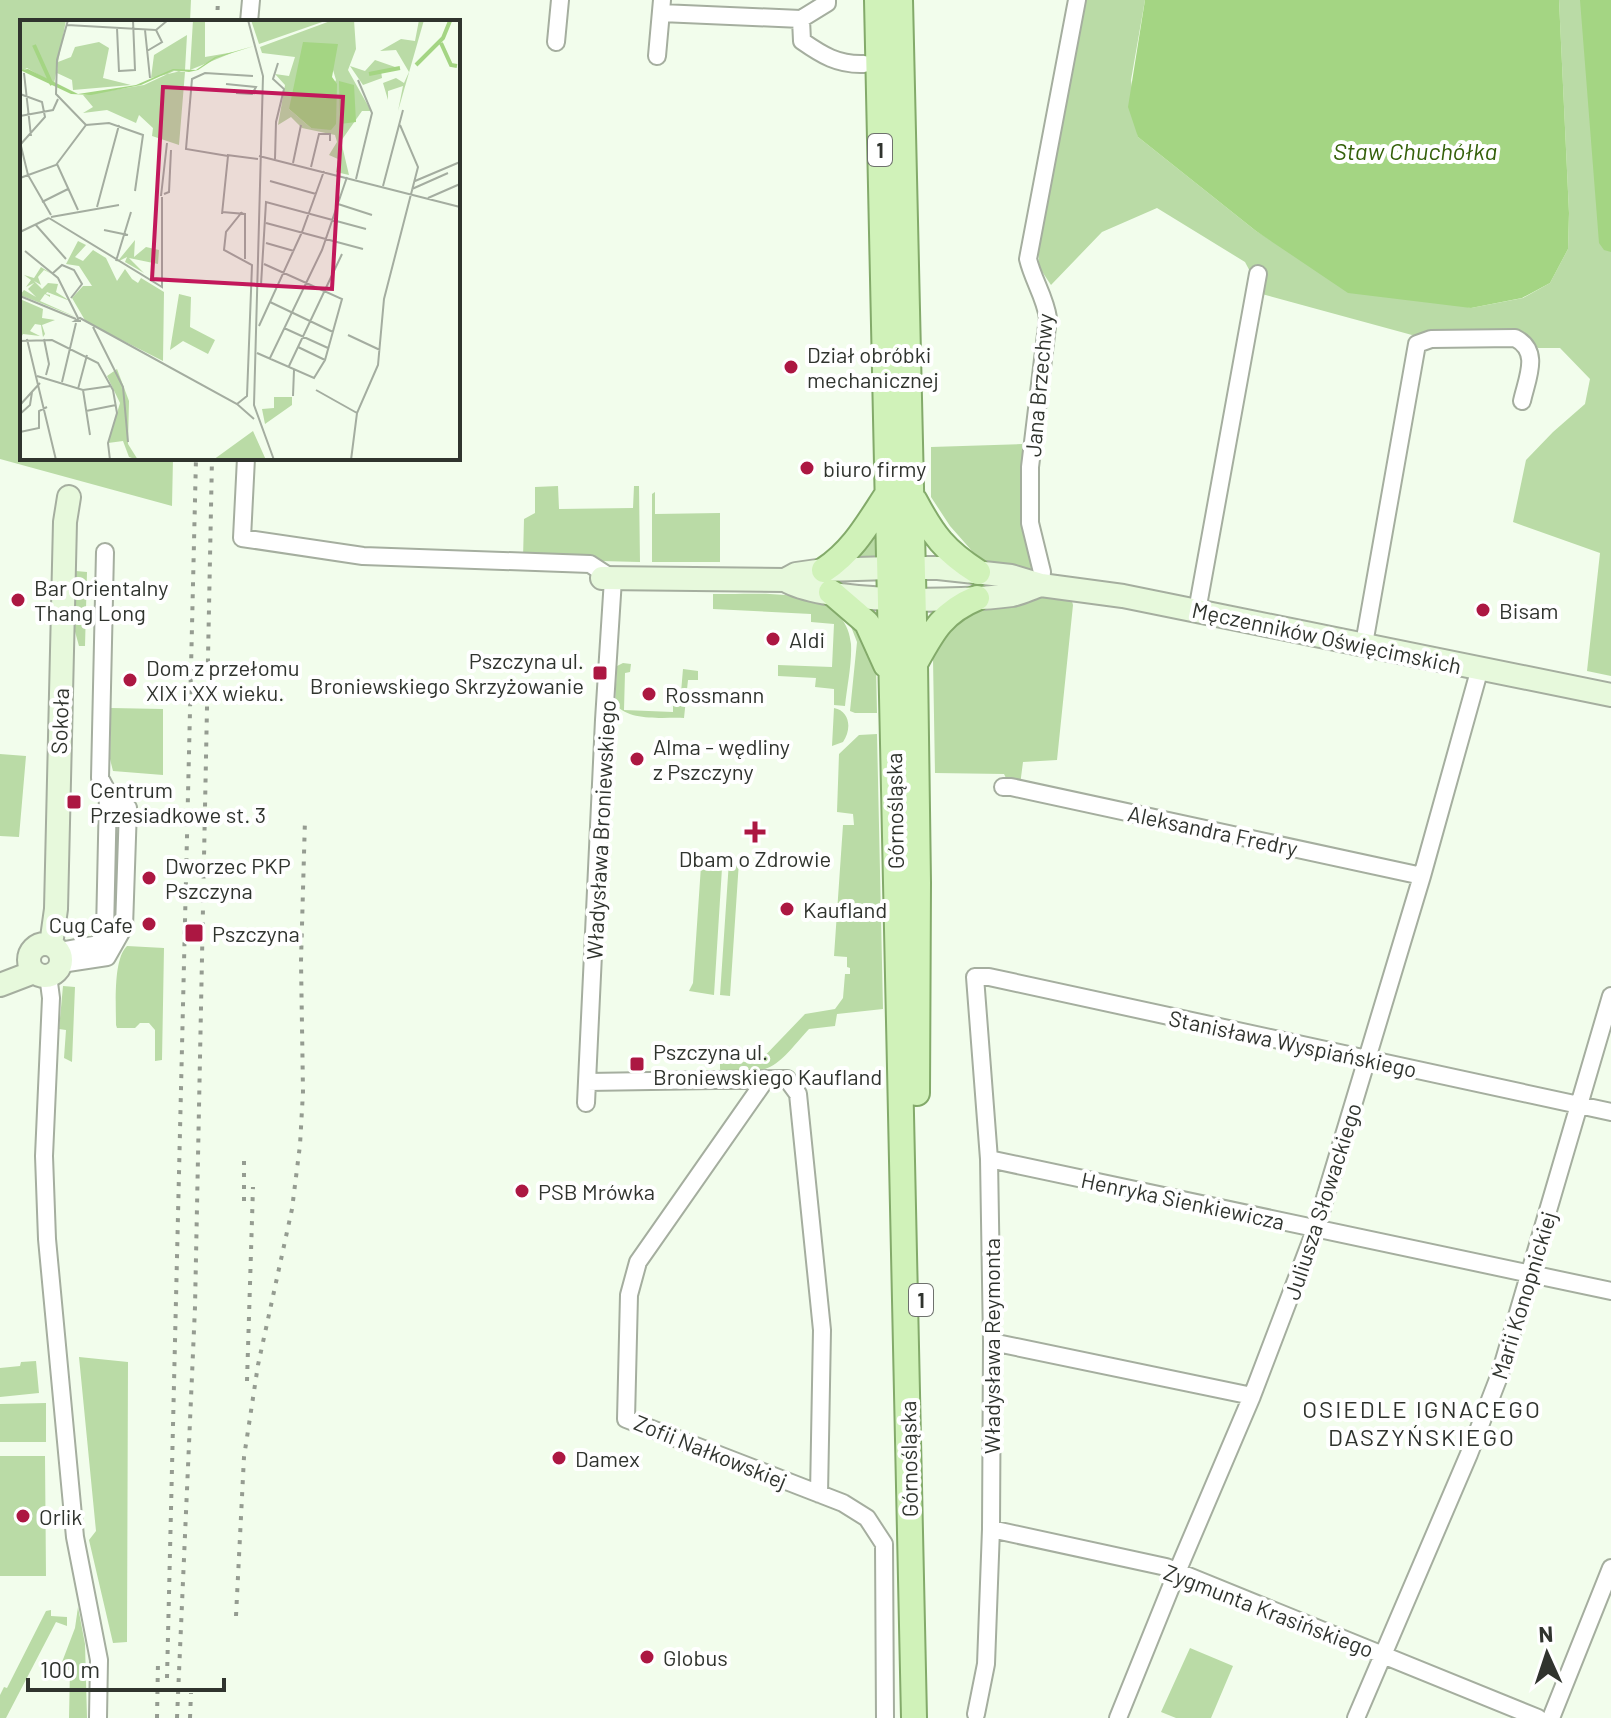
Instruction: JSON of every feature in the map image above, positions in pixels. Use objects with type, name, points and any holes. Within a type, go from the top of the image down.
[{"type":"main road","name":"Górnośląska","points":[[877,0],[902,568],[902,599],[891,677],[914,1718]]},
{"type":"main road","name":"Górnośląska","points":[[900,0],[900,494]]},
{"type":"main road","points":[[891,677],[867,623],[827,581],[842,558],[900,494],[953,556],[978,572]]},
{"type":"main road","points":[[915,664],[936,628],[950,612],[977,598]]},
{"type":"main road","name":"Górnośląska","points":[[902,599],[915,664],[917,1122],[930,1718]]},
{"type":"street","points":[[249,20],[251,0]]},
{"type":"street","points":[[556,42],[560,0]]},
{"type":"street","points":[[657,56],[662,7],[801,19],[827,3],[827,0]]},
{"type":"street","name":"Jana Brzechwy","points":[[1041,585],[1042,572],[1030,523],[1030,467],[1048,318],[1045,301],[1033,279],[1028,259],[1077,0]]},
{"type":"street","points":[[801,19],[802,41],[847,65],[864,64]]},
{"type":"street","points":[[1197,611],[1258,274]]},
{"type":"street","points":[[1364,644],[1417,344],[1431,339],[1515,338],[1521,341],[1531,354],[1522,401]]},
{"type":"street","points":[[246,460],[242,538],[363,556],[590,564],[608,578]]},
{"type":"street","name":"Sokoła","points":[[69,497],[64,551],[56,909],[47,961],[51,998],[44,1156],[47,1239],[75,1537],[99,1660],[98,1718]]},
{"type":"street","points":[[0,969],[47,961],[107,957],[124,927],[128,808],[104,786],[105,552]]},
{"type":"street","name":"Męczenników Oświęcimskich","points":[[827,581],[902,568],[1011,576],[1041,585],[1123,596],[1611,695]]},
{"type":"street","name":"Męczenników Oświęcimskich","points":[[608,578],[785,580],[796,574],[902,599],[977,598],[1015,594],[1041,585]]},
{"type":"street","name":"Władysława Broniewskiego","points":[[586,1103],[608,578]]},
{"type":"street","name":"Juliusza Słowackiego","points":[[1118,1718],[1252,1396],[1316,1228],[1422,876],[1480,668]]},
{"type":"street","name":"Aleksandra Fredry","points":[[1003,787],[1422,876]]},
{"type":"street","points":[[0,985],[47,961]]},
{"type":"street","name":"Stanisława Wyspiańskiego","points":[[975,977],[1004,980],[1611,1112]]},
{"type":"street","name":"Władysława Reymonta","points":[[975,977],[989,1159],[992,1342],[991,1529],[986,1664],[976,1714]]},
{"type":"street","name":"Marii Konopnickiej","points":[[1356,1718],[1500,1374],[1611,996]]},
{"type":"street","name":"Zofii Nałkowskiej","points":[[766,1079],[638,1262],[629,1295],[626,1419],[843,1503],[867,1518],[884,1544],[885,1718]]},
{"type":"street","points":[[587,1082],[787,1079],[798,1094],[822,1330],[819,1494]]},
{"type":"street","name":"Henryka Sienkiewicza","points":[[989,1159],[1611,1291]]},
{"type":"street","points":[[992,1342],[1252,1396]]},
{"type":"street","name":"Zygmunta Krasińskiego","points":[[991,1529],[1177,1572],[1538,1718]]},
{"type":"street","points":[[1551,1718],[1604,1606],[1611,1568]]},
{"type":"shaded area","points":[[0,0],[191,0],[190,20],[20,20],[20,460],[173,460],[172,506],[0,459]]},
{"type":"shaded area","points":[[1086,0],[1145,0],[1131,80],[1138,137],[1256,231],[1297,256],[1471,308],[1523,298],[1550,283],[1568,249],[1559,0],[1611,0],[1611,676],[1587,671],[1600,553],[1513,522],[1526,460],[1585,404],[1590,379],[1560,348],[1538,348],[1526,334],[1505,330],[1412,335],[1262,294],[1245,262],[1157,208],[1102,232],[1051,285],[1039,267],[1038,248]]},
{"type":"shaded area","points":[[1022,444],[1024,499],[1034,570],[980,560],[950,526],[931,497],[931,447]]},
{"type":"shaded area","points":[[558,486],[559,509],[633,508],[634,486],[639,486],[640,562],[523,559],[524,519],[535,513],[535,487]]},
{"type":"shaded area","points":[[655,492],[655,514],[720,513],[720,562],[652,562],[652,494]]},
{"type":"shaded area","points":[[879,517],[881,561],[847,562]]},
{"type":"shaded area","points":[[76,571],[87,572],[85,646],[79,646],[74,628]]},
{"type":"shaded area","points":[[713,594],[796,596],[833,611],[845,624],[851,644],[845,706],[834,705],[834,689],[815,687],[816,678],[778,676],[778,665],[832,667],[834,624],[811,622],[811,614],[713,609]]},
{"type":"shaded area","points":[[1051,596],[1071,598],[1073,605],[1057,760],[1023,762],[1020,785],[1007,780],[1004,774],[935,773],[933,659],[939,641],[957,620],[982,606]]},
{"type":"shaded area","points":[[839,609],[857,620],[876,666],[877,713],[850,711],[857,642],[850,624]]},
{"type":"shaded area","points":[[631,664],[630,672],[625,673],[624,710],[673,712],[673,704],[680,704],[683,669],[698,671],[698,680],[688,680],[684,718],[638,716],[621,710],[615,704],[617,666]]},
{"type":"shaded area","points":[[111,708],[163,709],[163,775],[113,771],[110,759]]},
{"type":"shaded area","points":[[834,708],[843,713],[848,726],[843,742],[832,746]]},
{"type":"shaded area","points":[[877,734],[883,1009],[837,1014],[835,1026],[809,1029],[774,1065],[755,1072],[724,1076],[720,1060],[758,1063],[805,1014],[835,1009],[843,998],[845,974],[850,974],[850,968],[847,967],[847,957],[834,956],[843,825],[854,825],[853,814],[837,812],[839,754],[859,735]]},
{"type":"shaded area","points":[[0,754],[26,756],[19,837],[0,836]]},
{"type":"shaded area","points":[[729,861],[739,861],[730,996],[720,995]]},
{"type":"shaded area","points":[[701,866],[722,868],[714,995],[689,991],[693,983]]},
{"type":"shaded area","points":[[127,946],[164,948],[162,1060],[155,1061],[155,1030],[149,1023],[140,1023],[135,1028],[117,1028],[116,1025],[117,971]]},
{"type":"shaded area","points":[[63,986],[75,987],[72,1062],[64,1058],[66,1030],[59,1029]]},
{"type":"shaded area","points":[[79,1357],[128,1362],[127,1642],[113,1643],[89,1540],[96,1531]]},
{"type":"shaded area","points":[[36,1361],[39,1393],[0,1397],[0,1368]]},
{"type":"shaded area","points":[[46,1403],[46,1442],[0,1442],[0,1404]]},
{"type":"shaded area","name":"Orlik","points":[[0,1456],[45,1456],[46,1576],[0,1576]]},
{"type":"shaded area","points":[[78,1607],[85,1644],[87,1718],[69,1718],[70,1670],[59,1670],[75,1628]]},
{"type":"shaded area","points":[[51,1610],[51,1616],[67,1617],[67,1626],[56,1622],[6,1718],[0,1718],[0,1695],[4,1687],[7,1688],[46,1611]]},
{"type":"shaded area","points":[[1190,1648],[1233,1666],[1211,1718],[1176,1718],[1161,1712]]},
{"type":"water","name":"Staw Chuchółka","points":[[1145,0],[1559,0],[1568,249],[1550,283],[1522,298],[1471,308],[1348,293],[1256,231],[1138,137],[1128,107]]},
{"type":"water","points":[[1580,0],[1611,0],[1611,252],[1604,250],[1599,243]]},
{"type":"railway","points":[[217,20],[218,0]]},
{"type":"railway","points":[[167,1678],[196,460]]},
{"type":"railway","points":[[177,1718],[195,1307],[212,460]]},
{"type":"railway","points":[[236,1616],[244,1457],[258,1365],[292,1209],[300,1145],[305,819]]},
{"type":"railway","points":[[244,1157],[244,1201]]},
{"type":"railway","points":[[247,1381],[253,1187]]},
{"type":"railway","points":[[157,1718],[158,1662]]},
{"type":"railway","points":[[190,1718],[191,1693]]},
{"type":"place","name":"Dział obróbki mechanicznej","points":[[791,367]]},
{"type":"place","name":"biuro firmy","points":[[807,468]]},
{"type":"place","name":"Bar Orientalny Thang Long","points":[[18,600]]},
{"type":"place","name":"Bisam","points":[[1483,610]]},
{"type":"place","name":"Aldi","points":[[773,639]]},
{"type":"place","name":"Pszczyna ul. Broniewskiego Skrzyżowanie","points":[[600,673]]},
{"type":"place","name":"Dom z przełomu XIX i XX wieku.","points":[[130,680]]},
{"type":"place","name":"Rossmann","points":[[649,694]]},
{"type":"place","name":"Alma - wędliny z Pszczyny","points":[[637,759]]},
{"type":"place","name":"Centrum Przesiadkowe st. 3","points":[[74,802]]},
{"type":"place","name":"Dbam o Zdrowie","points":[[755,832]]},
{"type":"place","name":"Dworzec PKP Pszczyna","points":[[149,878]]},
{"type":"place","name":"Kaufland","points":[[787,909]]},
{"type":"place","name":"Cug Cafe","points":[[149,924]]},
{"type":"place","name":"Pszczyna","points":[[194,933]]},
{"type":"place","name":"Pszczyna ul. Broniewskiego Kaufland","points":[[637,1064]]},
{"type":"place","name":"PSB Mrówka","points":[[522,1191]]},
{"type":"place","name":"Damex","points":[[559,1458]]},
{"type":"place","name":"Orlik","points":[[23,1516]]},
{"type":"place","name":"Globus","points":[[647,1657]]},
{"type":"district","name":"OSIEDLE IGNACEGO DASZYŃSKIEGO","points":[[1422,1422]]}]
